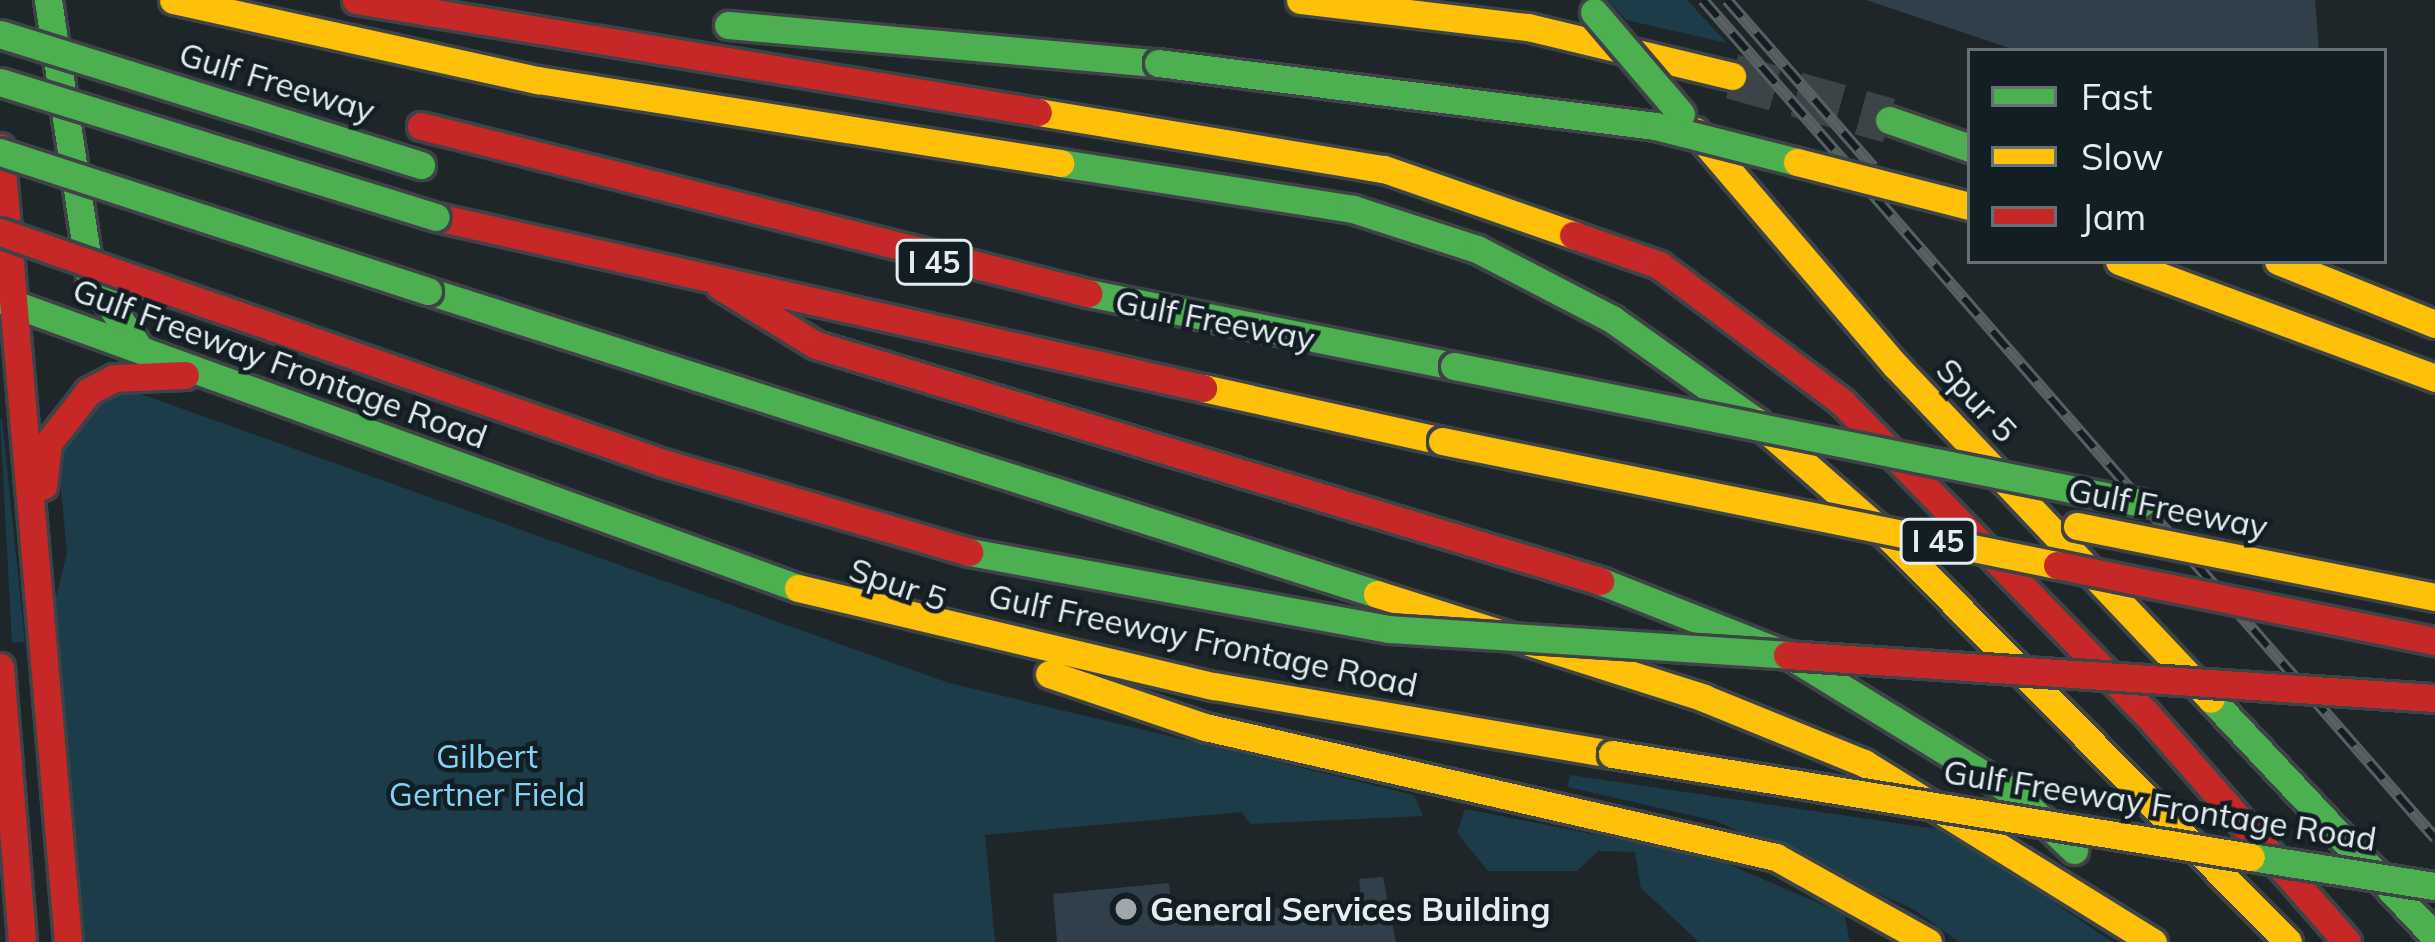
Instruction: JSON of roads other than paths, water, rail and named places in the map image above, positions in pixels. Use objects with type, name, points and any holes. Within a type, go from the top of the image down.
[{"type":"main road","points":[[29,0],[94,21]]},
{"type":"main road","points":[[48,0],[90,275],[139,348]]},
{"type":"main road","points":[[172,0],[441,61],[1353,209],[1477,250],[1612,319],[1746,412],[1892,540],[2288,942]]},
{"type":"main road","points":[[356,0],[1384,169],[1659,266],[1842,402],[2144,712],[2347,942]]},
{"type":"main road","points":[[532,0],[659,16]]},
{"type":"main road","points":[[1300,0],[1528,27],[1732,76]]},
{"type":"main road","name":"Spur 5","points":[[1588,6],[1896,366],[2435,937]]},
{"type":"main road","points":[[702,22],[1158,63],[1655,127],[1967,205]]},
{"type":"main road","name":"Gulf Freeway","points":[[0,34],[456,176]]},
{"type":"main road","name":"Gulf Freeway","points":[[0,82],[436,217],[720,286],[1442,441],[2435,641]]},
{"type":"main road","points":[[1889,120],[1967,147]]},
{"type":"main road","name":"Gulf Freeway","points":[[410,122],[942,264],[2178,510]]},
{"type":"main road","points":[[68,942],[37,573],[7,301],[0,150],[1704,698],[1864,763],[2010,844],[2153,942]]},
{"type":"main road","points":[[0,232],[663,463],[1022,568],[1389,629],[2435,698]]},
{"type":"main road","name":"Gulf Freeway","points":[[660,233],[1223,358]]},
{"type":"main road","points":[[2127,264],[2435,379]]},
{"type":"main road","points":[[2286,264],[2435,324]]},
{"type":"main road","points":[[720,286],[816,346],[1594,578],[1792,657],[2014,793],[2171,942]]},
{"type":"main road","points":[[2388,305],[2435,288]]},
{"type":"main road","name":"Gulf Freeway Frontage Road","points":[[7,301],[802,590],[1214,686],[2435,886]]},
{"type":"main road","points":[[37,573],[48,442],[68,409],[114,377],[210,376]]},
{"type":"main road","name":"Gulf Freeway","points":[[1765,465],[2435,597]]},
{"type":"main road","name":"Spur 5","points":[[802,590],[1204,727],[1776,857],[1928,942]]},
{"type":"main road","points":[[0,668],[22,942]]},
{"type":"tunnel","points":[[1732,76],[1889,120]]},
{"type":"railway","points":[[1703,0],[2435,838]]},
{"type":"railway","points":[[1727,0],[1873,167]]},
{"type":"place","name":"General Services Building","points":[[1126,909]]},
{"type":"park label","name":"Gilbert Gertner Field","points":[[487,775]]}]
